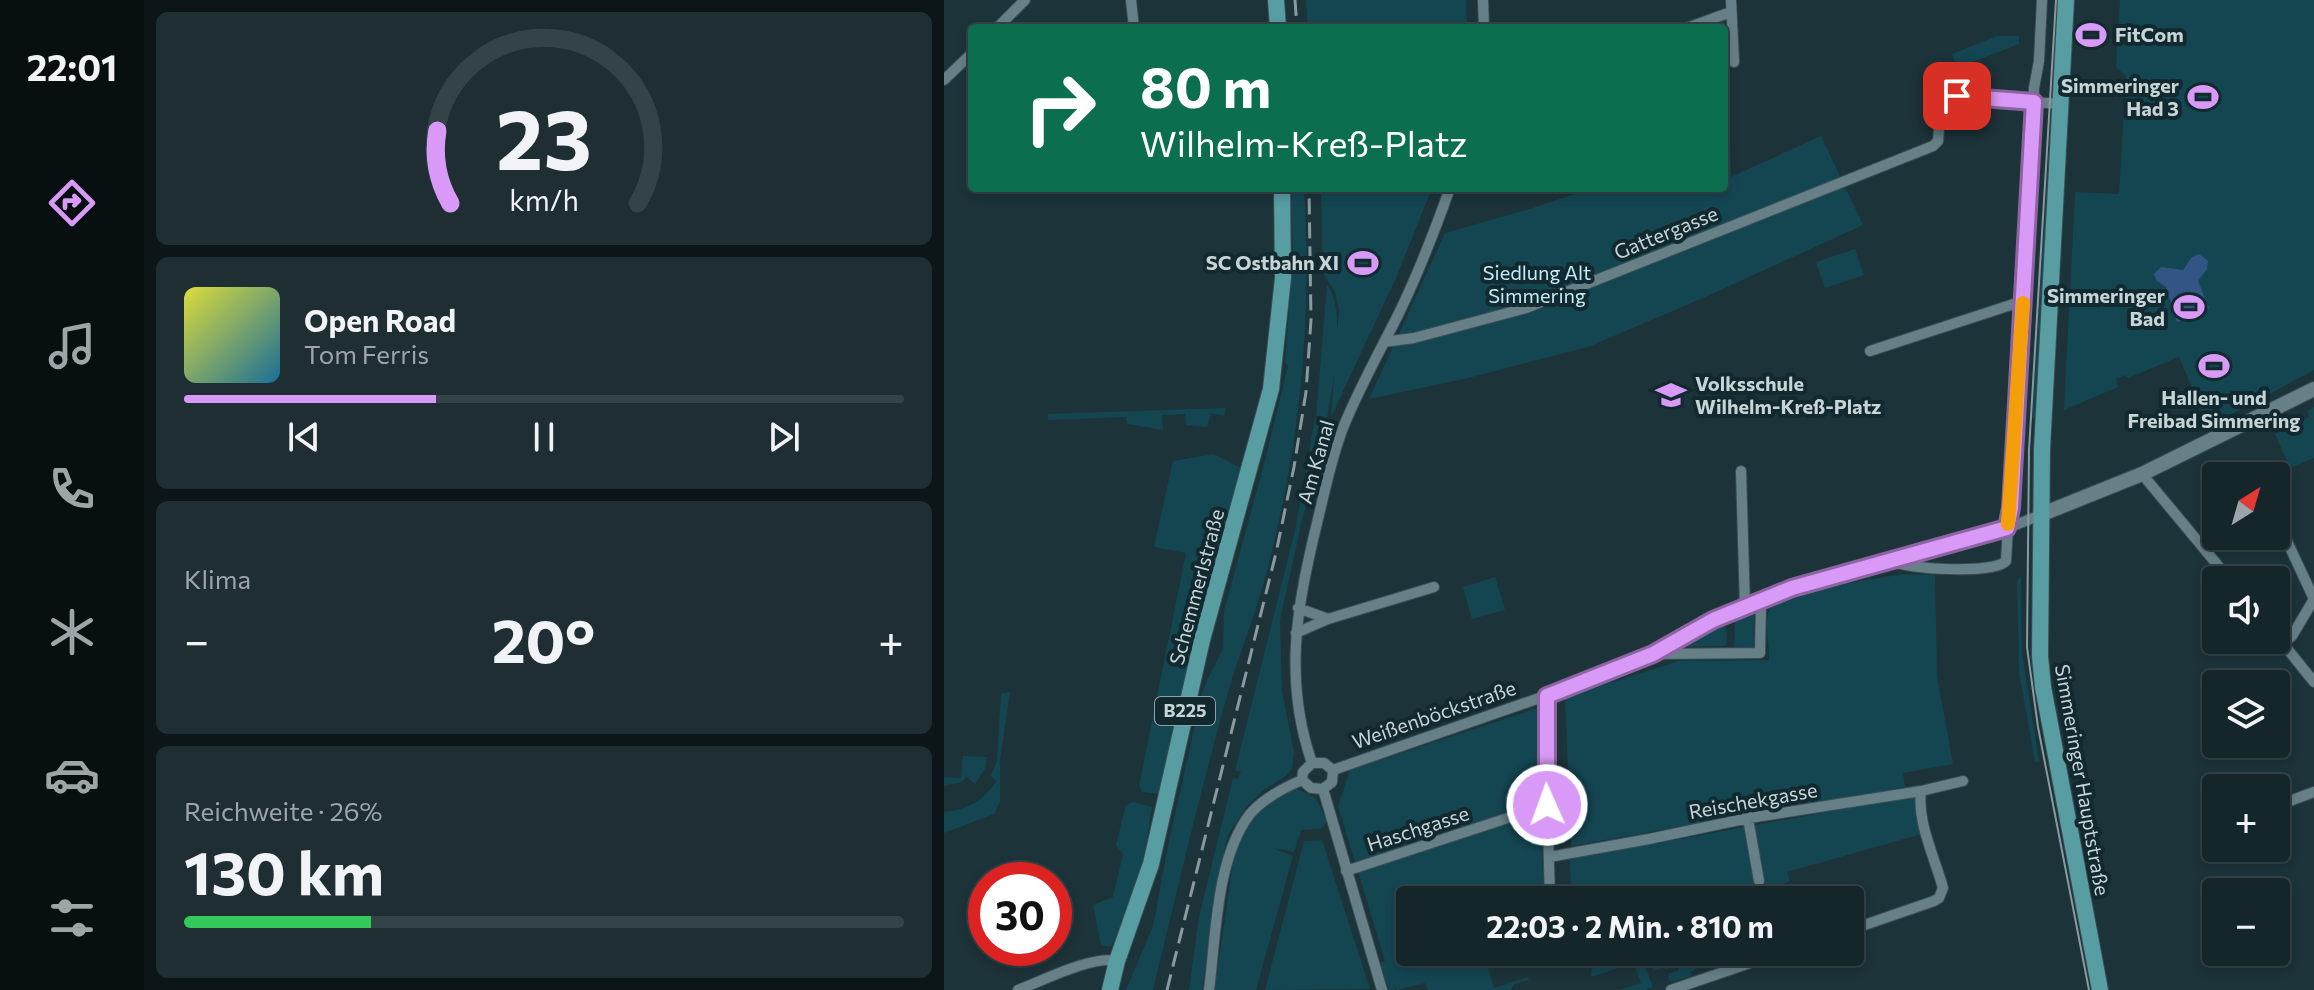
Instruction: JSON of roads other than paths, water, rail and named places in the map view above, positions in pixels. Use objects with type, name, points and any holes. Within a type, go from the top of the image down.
[{"type":"main road","points":[[1276,0],[1278,24]]},
{"type":"main road","name":"Simmeringer Hauptstraße","points":[[2066,0],[2042,449],[2040,656],[2043,687],[2100,990]]},
{"type":"main road","name":"Schemmerlstraße","points":[[1110,990],[1151,864],[1202,640],[1271,389],[1283,278],[1282,192]]},
{"type":"main road","points":[[2040,515],[2142,474],[2314,389]]},
{"type":"street","points":[[1001,24],[1025,0]]},
{"type":"street","points":[[1131,0],[1134,24]]},
{"type":"street","points":[[1483,0],[1484,24]]},
{"type":"street","points":[[1731,0],[1734,62]]},
{"type":"street","points":[[1890,560],[1899,566],[1941,568],[1995,568],[2003,566],[2006,561],[2042,0]]},
{"type":"street","points":[[1698,24],[1731,12]]},
{"type":"street","points":[[944,80],[968,57]]},
{"type":"street","name":"Gattergasse","points":[[1384,342],[1414,338],[1526,308],[1933,146],[1938,141],[1941,102],[1945,98],[1962,96],[2061,104]]},
{"type":"street","name":"Am Kanal","points":[[1312,763],[1299,707],[1296,633],[1298,608],[1335,451],[1352,407],[1424,256],[1448,192]]},
{"type":"street","points":[[1870,351],[2023,301]]},
{"type":"street","points":[[1741,471],[1745,607]]},
{"type":"street","points":[[2142,474],[2218,566]]},
{"type":"street","points":[[1653,654],[1713,620],[1792,588],[2007,528],[2040,515]]},
{"type":"street","points":[[1941,568],[1942,547]]},
{"type":"street","points":[[2290,548],[2314,599],[2290,636]]},
{"type":"street","points":[[1296,633],[1328,619],[1434,587]]},
{"type":"street","points":[[1653,654],[1760,653],[1761,601]]},
{"type":"street","points":[[1298,608],[1328,619]]},
{"type":"street","points":[[2290,652],[2314,682]]},
{"type":"street","name":"Weißenböckstraße","points":[[1333,770],[1547,696],[1653,654]]},
{"type":"street","points":[[1547,696],[1550,886]]},
{"type":"street","points":[[1312,763],[1324,763],[1333,770],[1332,782],[1323,789],[1311,788],[1302,780],[1303,772],[1312,763]]},
{"type":"street","points":[[1209,990],[1231,849],[1252,813],[1270,796],[1302,780]]},
{"type":"street","name":"Reischekgasse","points":[[1549,857],[1649,839],[1748,812],[1921,791],[1963,781]]},
{"type":"street","points":[[1323,789],[1382,990]]},
{"type":"street","points":[[1864,925],[1934,901],[1942,894],[1942,883],[1932,856],[1920,800],[1921,791]]},
{"type":"street","points":[[2290,801],[2314,792]]},
{"type":"street","name":"Haschgasse","points":[[1346,871],[1547,805]]},
{"type":"street","points":[[1748,812],[1759,881]]},
{"type":"street","points":[[1018,990],[1095,962],[1117,961]]},
{"type":"street","points":[[1671,990],[1741,966]]},
{"type":"water","points":[[2199,254],[2208,261],[2207,269],[2198,281],[2209,308],[2177,322],[2168,294],[2164,298],[2160,294],[2161,289],[2167,291],[2166,287],[2157,281],[2154,274],[2161,267],[2183,270],[2192,257]]},
{"type":"tram line","points":[[2056,0],[2029,450],[2027,647],[2038,727],[2089,990]]},
{"type":"railway","points":[[1295,0],[1297,24]]},
{"type":"railway","points":[[1167,990],[1276,553],[1294,467],[1306,392],[1311,320],[1309,192]]},
{"type":"place","name":"FitCom","points":[[2091,35]]},
{"type":"place","name":"Simmeringer Had 3","points":[[2203,97]]},
{"type":"place","name":"SC Ostbahn XI","points":[[1363,263]]},
{"type":"place","name":"Simmeringer Bad","points":[[2189,307]]},
{"type":"place","name":"Hallen- und Freibad Simmering","points":[[2214,366]]},
{"type":"place","name":"Volksschule Wilhelm-Kreß-Platz","points":[[1671,395]]},
{"type":"park label","name":"Siedlung Alt Simmering","points":[[1537,284]]}]
